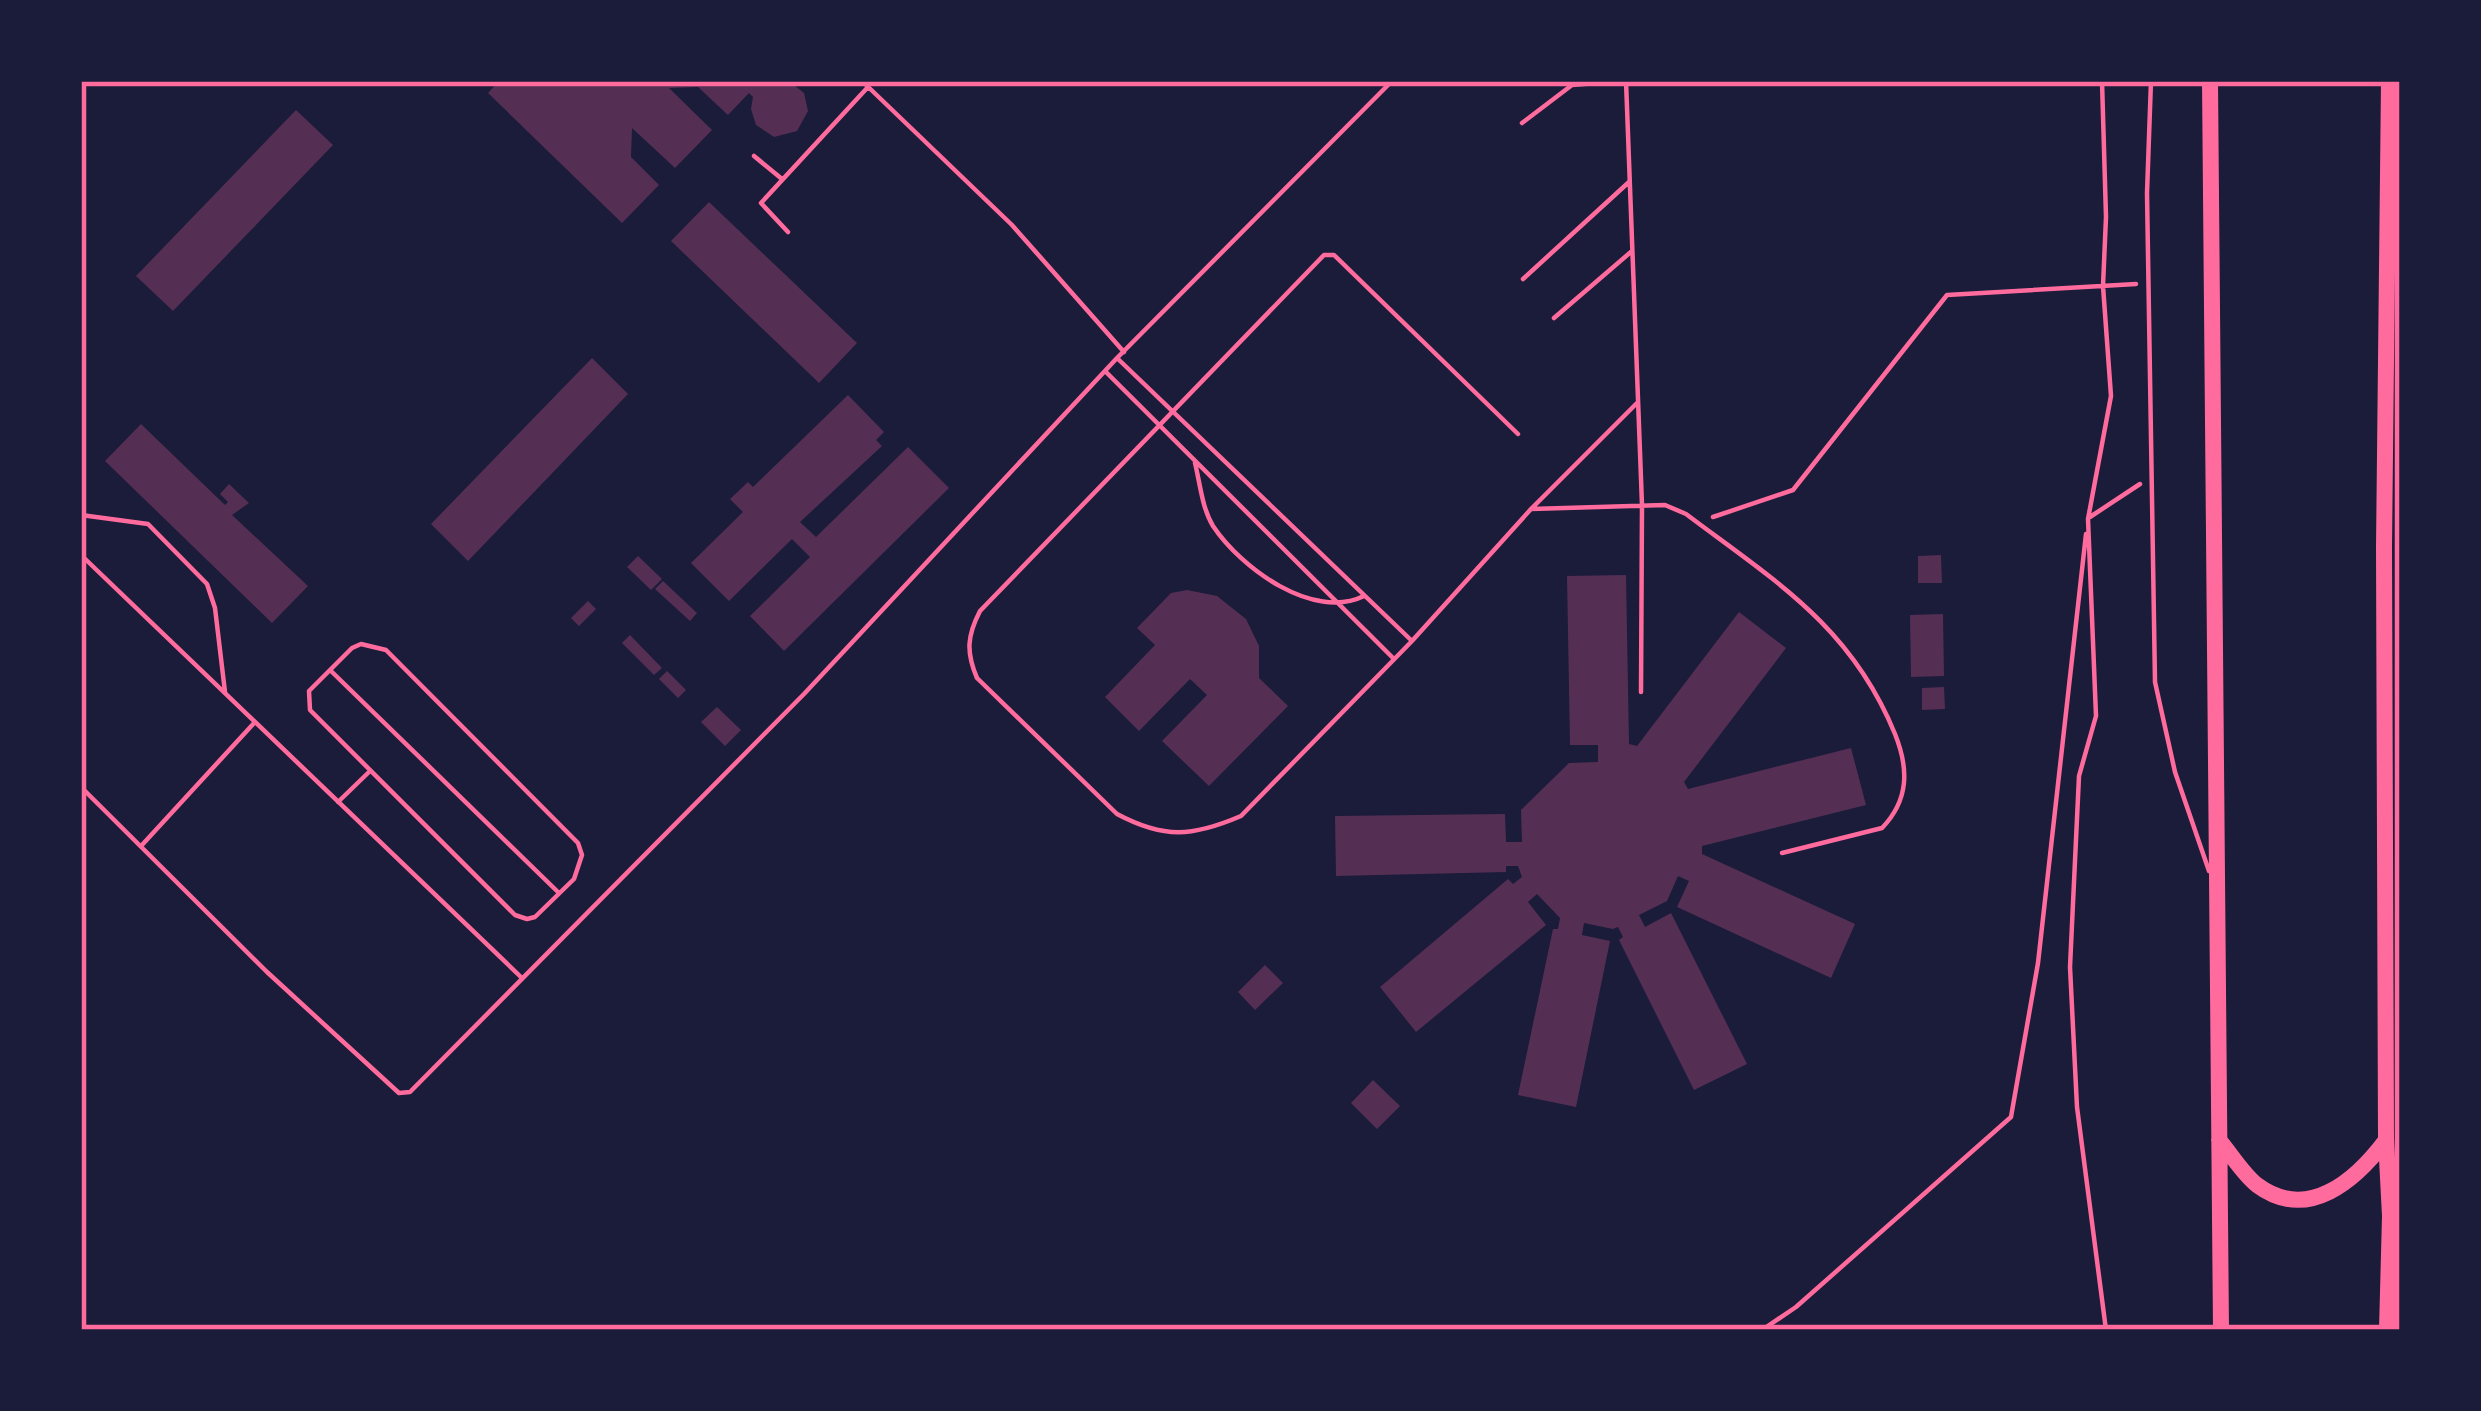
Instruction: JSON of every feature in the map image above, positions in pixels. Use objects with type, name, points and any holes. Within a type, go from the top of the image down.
[{"type":"highway","points":[[2210,81],[2221,1330]]},
{"type":"highway","points":[[2389,81],[2394,917],[2386,1139],[2398,1330]]},
{"type":"highway","points":[[2219,1139],[2255,1184],[2281,1198],[2313,1199],[2341,1189],[2363,1170],[2386,1139]]},
{"type":"highway","points":[[2387,1330],[2390,1216]]},
{"type":"lane","points":[[81,787],[267,972],[399,1093],[410,1092],[804,694],[1117,358],[1391,81]]},
{"type":"lane","points":[[1522,123],[1572,85],[1623,81],[1642,505],[1641,692]]},
{"type":"lane","points":[[2151,81],[2148,283],[2155,682],[2175,772],[2218,898]]},
{"type":"lane","points":[[788,232],[761,203],[865,84],[1012,225],[1124,352]]},
{"type":"lane","points":[[754,156],[783,180]]},
{"type":"lane","points":[[1523,279],[1629,182]]},
{"type":"lane","points":[[1554,318],[1632,250]]},
{"type":"lane","points":[[1518,434],[1370,288],[1329,254],[1319,259],[980,611],[969,633],[969,658],[977,678],[1117,814],[1143,828],[1174,834],[1212,828],[1241,816],[1637,402]]},
{"type":"lane","points":[[1117,358],[1412,641]]},
{"type":"lane","points":[[1106,371],[1394,659]]},
{"type":"lane","points":[[1195,463],[1206,511],[1215,528],[1267,580],[1286,591],[1341,605],[1364,596]]},
{"type":"lane","points":[[1531,509],[1665,505],[1697,522],[1802,601],[1854,654],[1880,697],[1906,772],[1904,793],[1882,828],[1782,853]]},
{"type":"lane","points":[[81,515],[148,524],[207,584],[215,608],[224,692]]},
{"type":"lane","points":[[81,554],[522,978]]},
{"type":"lane","points":[[362,644],[386,650],[578,843],[581,866],[535,917],[526,920],[515,915],[310,710],[309,691],[330,670],[362,644]]},
{"type":"lane","points":[[330,670],[559,893]]},
{"type":"lane","points":[[142,845],[255,722]]},
{"type":"lane","points":[[338,802],[369,772]]},
{"type":"path","points":[[1762,1330],[1796,1307],[2011,1118],[2038,963],[2088,519],[2111,396],[2104,286],[2102,81]]},
{"type":"path","points":[[1697,522],[1792,490],[1947,295],[2148,283]]},
{"type":"path","points":[[2088,519],[2150,477]]},
{"type":"path","points":[[2088,519],[2096,716],[2079,776],[2070,967],[2077,1107],[2106,1330]]},
{"type":"building","points":[[499,81],[789,81],[804,93],[808,111],[797,131],[774,137],[756,125],[749,93],[728,115],[698,87],[669,88],[712,130],[675,168],[632,128],[631,157],[659,185],[622,223],[488,93]]},
{"type":"building","points":[[296,110],[333,145],[173,311],[136,276]]},
{"type":"building","points":[[709,202],[857,343],[819,383],[671,241]]},
{"type":"building","points":[[592,358],[628,394],[468,561],[431,524]]},
{"type":"building","points":[[848,395],[884,432],[876,440],[882,446],[800,522],[816,537],[908,447],[949,488],[784,651],[750,616],[810,557],[792,539],[729,601],[691,563],[743,512],[730,499],[748,482],[753,487]]},
{"type":"building","points":[[141,424],[225,505],[228,502],[220,494],[229,484],[249,503],[232,515],[308,586],[272,623],[105,461]]},
{"type":"building","points":[[1941,555],[1942,583],[1918,583],[1918,556]]},
{"type":"building","points":[[638,556],[662,579],[651,590],[627,567]]},
{"type":"building","points":[[1626,575],[1629,744],[1637,746],[1739,612],[1786,648],[1684,782],[1688,789],[1851,748],[1866,805],[1702,846],[1702,854],[1855,924],[1831,978],[1677,907],[1689,881],[1678,876],[1667,901],[1639,915],[1645,927],[1671,913],[1747,1064],[1694,1090],[1619,940],[1623,937],[1618,927],[1584,923],[1582,935],[1610,941],[1576,1107],[1518,1095],[1553,929],[1558,929],[1560,918],[1537,894],[1528,902],[1546,925],[1416,1032],[1380,987],[1508,879],[1513,884],[1522,877],[1518,866],[1506,866],[1506,872],[1336,876],[1335,816],[1505,814],[1506,842],[1522,842],[1521,810],[1569,763],[1598,762],[1598,745],[1570,745],[1567,576]]},
{"type":"building","points":[[663,581],[697,613],[690,621],[655,589]]},
{"type":"building","points":[[1187,590],[1217,596],[1246,619],[1259,646],[1259,678],[1288,706],[1209,786],[1162,741],[1207,695],[1190,679],[1139,731],[1105,697],[1155,645],[1137,628],[1171,593]]},
{"type":"building","points":[[588,601],[596,609],[579,626],[571,618]]},
{"type":"building","points":[[1943,614],[1944,676],[1911,677],[1910,615]]},
{"type":"building","points":[[630,635],[662,668],[654,675],[622,643]]},
{"type":"building","points":[[667,671],[686,690],[678,698],[659,679]]},
{"type":"building","points":[[1944,687],[1945,709],[1922,710],[1922,688]]},
{"type":"building","points":[[717,707],[741,730],[725,746],[701,722]]},
{"type":"building","points":[[1265,965],[1283,983],[1255,1010],[1238,992]]},
{"type":"building","points":[[1373,1080],[1400,1106],[1377,1129],[1351,1103]]}]
